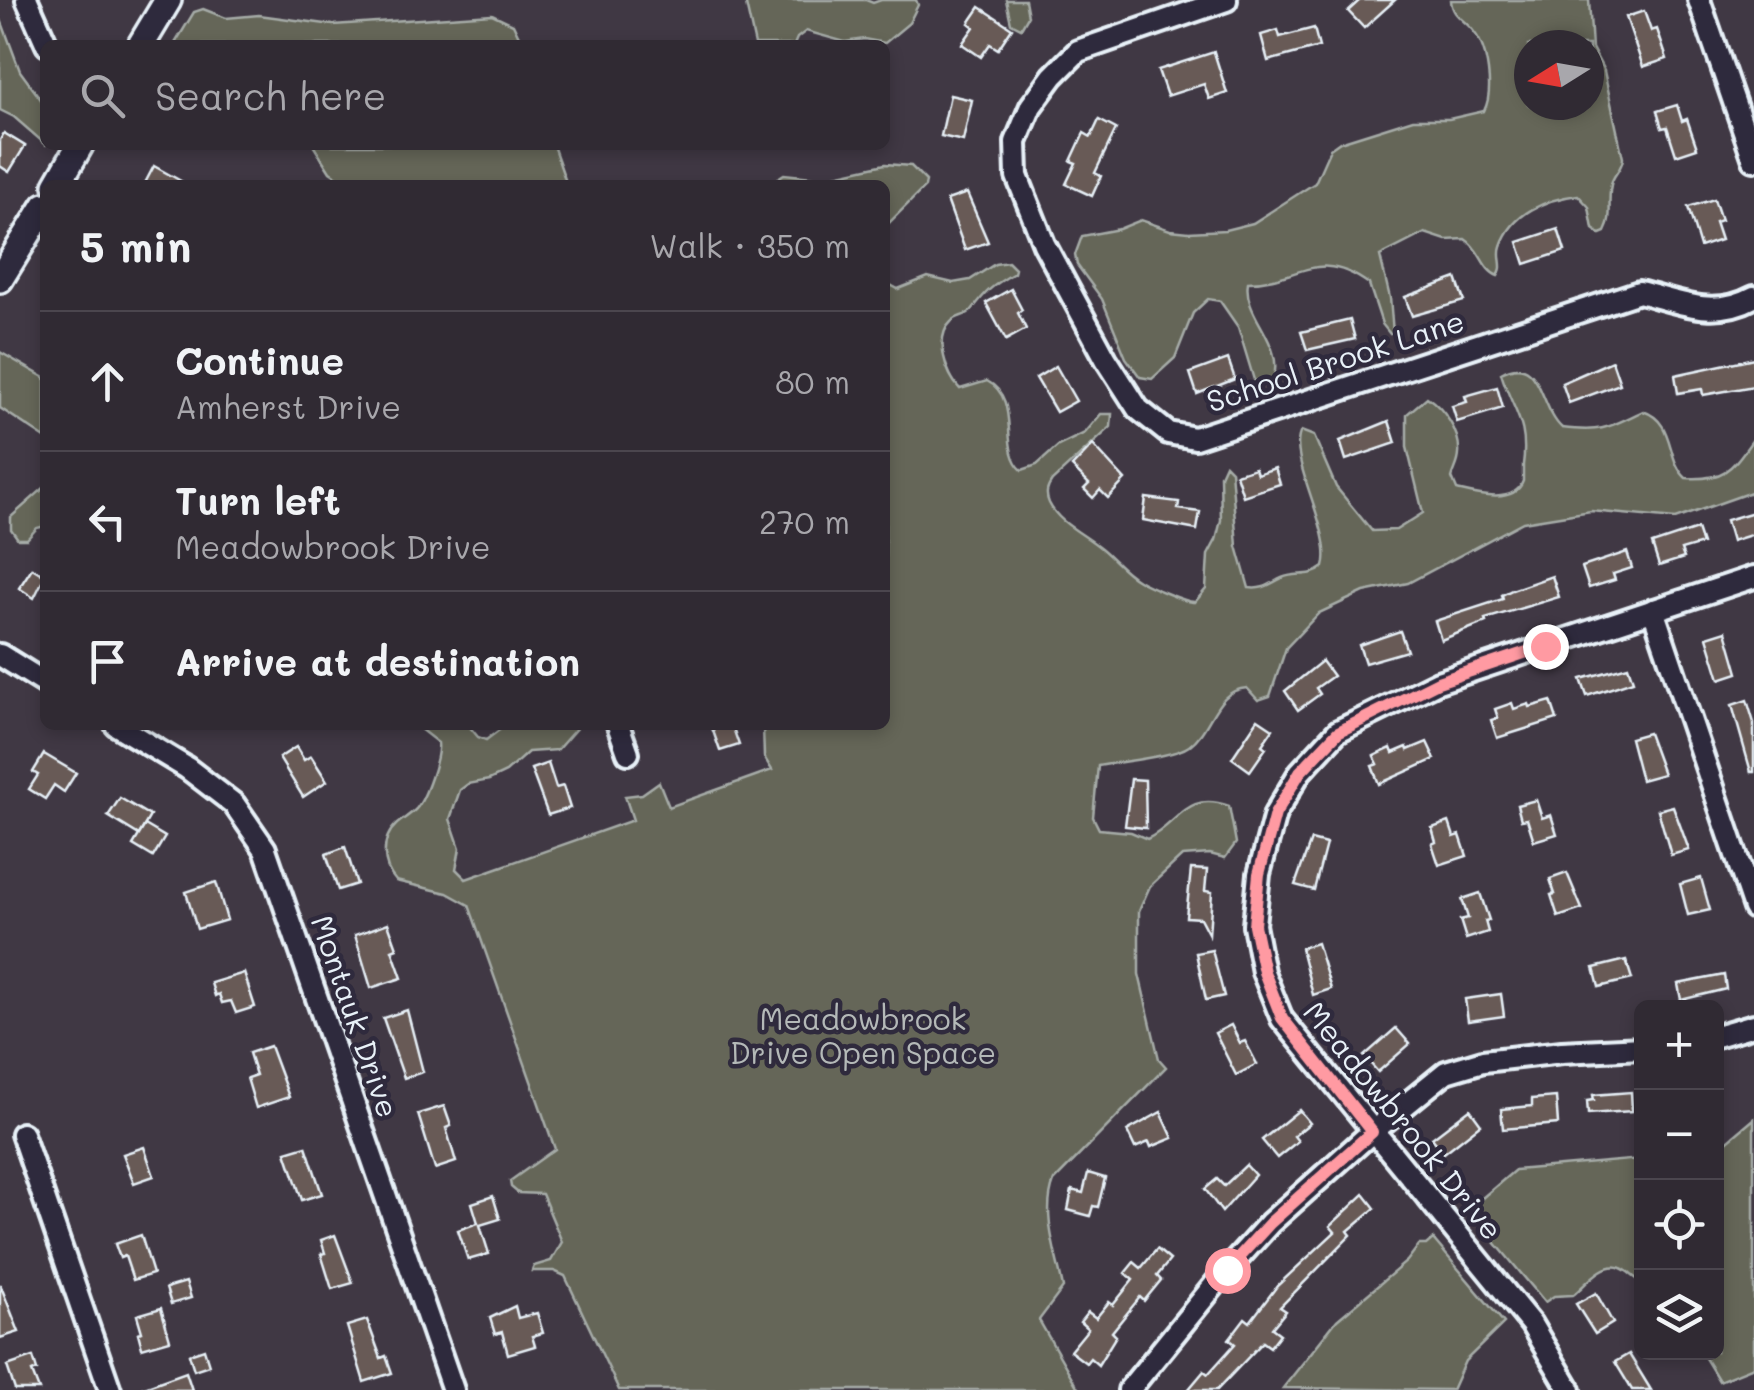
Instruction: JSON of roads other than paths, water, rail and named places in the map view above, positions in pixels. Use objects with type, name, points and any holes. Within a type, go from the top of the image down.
[{"type":"street","points":[[27,0],[46,40]]},
{"type":"street","points":[[144,40],[168,0]]},
{"type":"street","name":"School Brook Lane","points":[[1226,0],[1078,51],[1030,106],[1016,142],[1016,176],[1044,244],[1106,360],[1138,409],[1168,434],[1195,438],[1639,292],[1695,309],[1743,303],[1754,297]]},
{"type":"street","points":[[1699,0],[1754,160]]},
{"type":"street","points":[[60,180],[77,150]]},
{"type":"street","points":[[0,279],[40,214]]},
{"type":"street","name":"Meadowbrook Drive","points":[[1570,1390],[1532,1324],[1282,1018],[1264,972],[1254,925],[1259,874],[1275,814],[1300,772],[1338,732],[1438,682],[1754,577]]},
{"type":"street","points":[[1653,610],[1754,908]]},
{"type":"street","points":[[0,656],[40,679]]},
{"type":"street","name":"Montauk Drive","points":[[124,730],[187,768],[234,804],[265,850],[453,1390]]},
{"type":"street","points":[[620,730],[628,753]]},
{"type":"street","points":[[1724,1034],[1754,1025]]},
{"type":"street","points":[[1129,1390],[1270,1223],[1446,1072],[1483,1061],[1634,1048]]},
{"type":"street","points":[[22,1134],[110,1390]]},
{"type":"park label","name":"Meadowbrook Drive Open Space","points":[[863,1035]]}]
